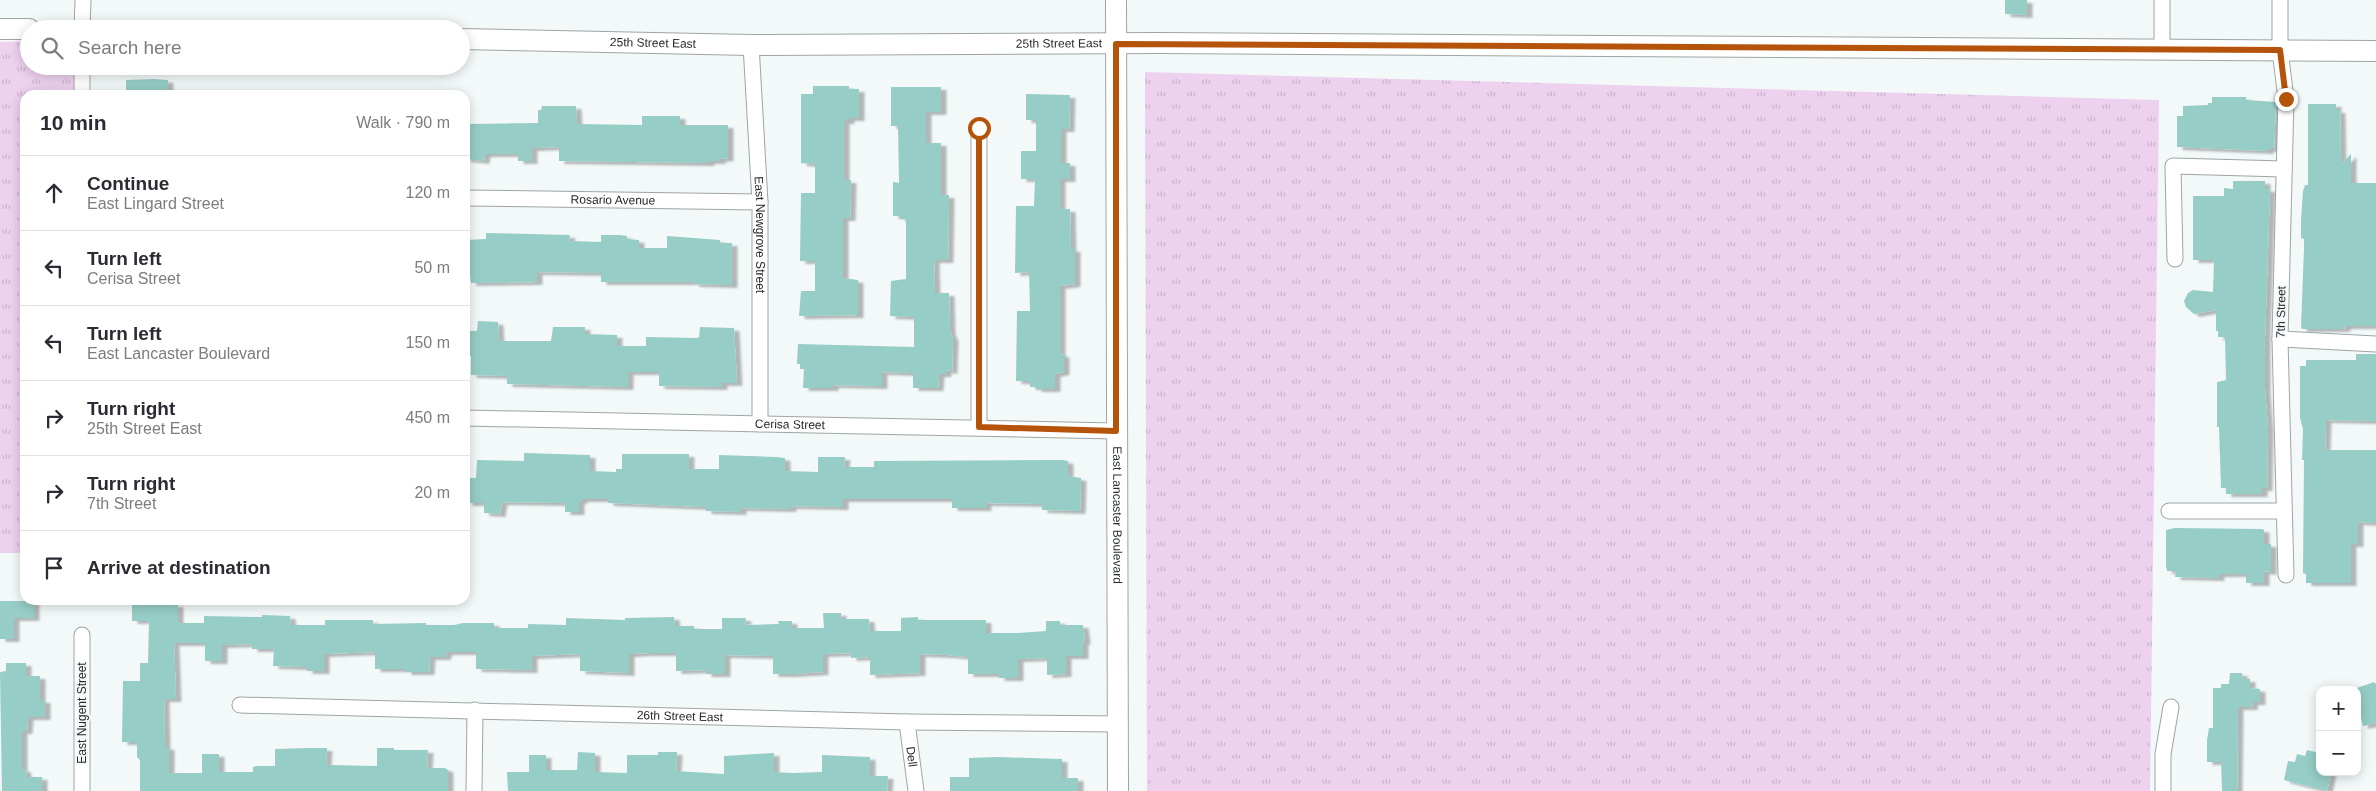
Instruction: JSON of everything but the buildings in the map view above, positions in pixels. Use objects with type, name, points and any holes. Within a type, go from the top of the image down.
[{"type":"street","points":[[82,0],[82,20]]},
{"type":"street","name":"East Lancaster Boulevard","points":[[1116,0],[1118,791]]},
{"type":"street","points":[[2162,0],[2162,50]]},
{"type":"street","name":"7th Street","points":[[2280,0],[2280,50],[2286,99],[2280,339],[2286,575]]},
{"type":"street","points":[[0,29],[20,30]]},
{"type":"street","name":"25th Street East","points":[[470,39],[751,45],[1116,44],[2376,51]]},
{"type":"street","name":"East Newgrove Street","points":[[751,45],[760,202],[760,424]]},
{"type":"street","points":[[82,75],[82,90]]},
{"type":"street","points":[[979,128],[979,427]]},
{"type":"street","points":[[2175,258],[2173,166],[2284,169]]},
{"type":"street","name":"Rosario Avenue","points":[[470,198],[760,202]]},
{"type":"street","points":[[2280,339],[2376,344]]},
{"type":"street","name":"Cerisa Street","points":[[470,418],[1116,431]]},
{"type":"street","points":[[2169,511],[2283,511]]},
{"type":"street","name":"East Nugent Street","points":[[82,635],[82,791]]},
{"type":"street","name":"26th Street East","points":[[240,705],[907,722],[1119,724]]},
{"type":"street","points":[[2163,791],[2164,754],[2171,707]]},
{"type":"street","points":[[474,791],[475,710]]},
{"type":"street","name":"Dell","points":[[907,722],[916,791]]},
{"type":"green space","points":[[20,41],[20,75],[75,75],[74,90],[20,90],[20,553],[0,553],[0,42]]},
{"type":"green space","points":[[1145,72],[2159,100],[2150,791],[1147,791]]},
{"type":"route","points":[[979,128],[979,427],[1116,431],[1116,44],[2280,50],[2286,99]]}]
